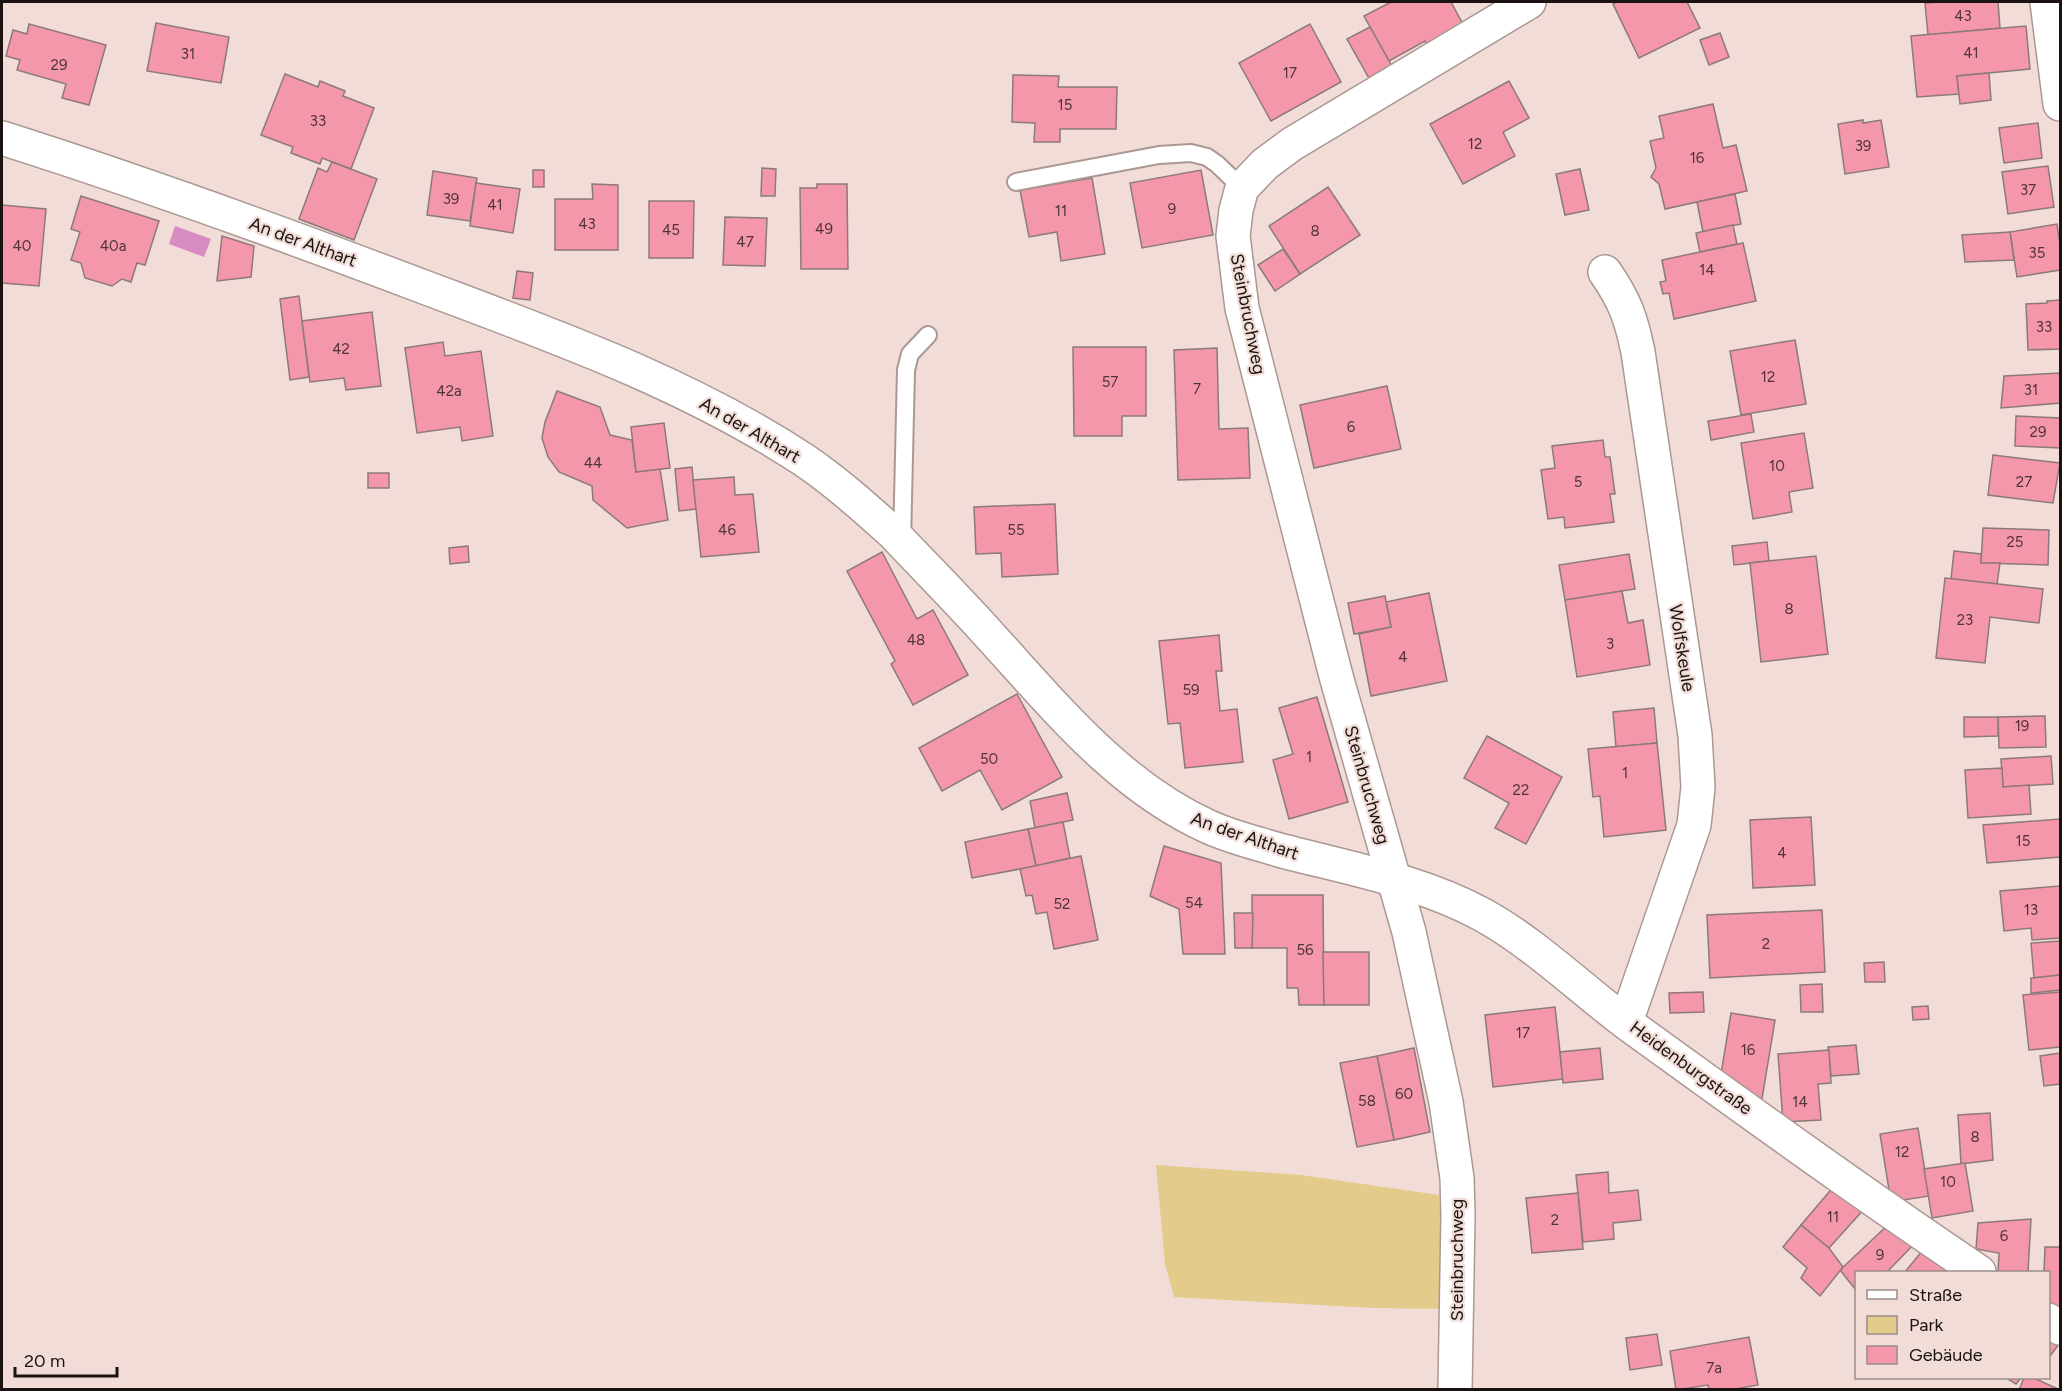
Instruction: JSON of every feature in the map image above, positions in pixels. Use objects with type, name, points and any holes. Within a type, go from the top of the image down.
[{"type":"street","points":[[1242,188],[1265,164],[1292,144],[1528,2]]},
{"type":"street","points":[[2047,2],[2061,104]]},
{"type":"street","name":"An der Althart","points":[[2,138],[238,218],[573,344],[645,375],[749,426],[806,461],[859,503],[902,542],[1082,735],[1120,770],[1178,812],[1212,828],[1254,843],[1394,881]]},
{"type":"street","name":"Steinbruchweg","points":[[1242,188],[1236,210],[1233,236],[1242,308],[1336,676],[1409,932],[1446,1102],[1457,1178],[1455,1389]]},
{"type":"street","name":"Wolfskeule","points":[[1605,272],[1622,297],[1629,313],[1638,352],[1695,735],[1698,787],[1694,825],[1626,1022]]},
{"type":"street","name":"Heidenburgstraße","points":[[1394,881],[1446,898],[1485,916],[1520,940],[1626,1022],[1978,1271]]},
{"type":"lane","points":[[1016,182],[1159,155],[1191,153],[1217,164],[1242,188]]},
{"type":"lane","points":[[902,542],[906,370],[910,354],[928,335]]},
{"type":"green space","points":[[1156,1165],[1301,1175],[1439,1195],[1448,1309],[1374,1308],[1174,1297],[1165,1264]]},
{"type":"shaded area","points":[[175,226],[211,239],[204,257],[169,244]]},
{"type":"building","points":[[1391,2],[1451,2],[1465,28],[1428,48],[1425,41],[1389,61],[1364,16]]},
{"type":"building","points":[[1617,2],[1687,2],[1700,28],[1639,58],[1613,4]]},
{"type":"building","points":[[1998,2],[2000,28],[1928,35],[1925,3]]},
{"type":"building","points":[[156,23],[229,37],[221,83],[147,71]]},
{"type":"building","points":[[29,24],[106,45],[89,105],[62,98],[66,84],[17,70],[20,60],[6,56],[13,30],[27,34]]},
{"type":"building","points":[[1310,24],[1341,82],[1271,121],[1239,63]]},
{"type":"building","points":[[2026,26],[2030,69],[1957,76],[1959,94],[1917,97],[1911,36]]},
{"type":"building","points":[[1370,27],[1393,68],[1370,80],[1347,39]]},
{"type":"building","points":[[1720,33],[1729,57],[1709,65],[1700,40]]},
{"type":"building","points":[[1989,73],[1991,100],[1960,104],[1957,76]]},
{"type":"building","points":[[285,74],[318,87],[320,81],[345,91],[343,96],[374,108],[351,169],[322,158],[320,164],[291,153],[293,147],[261,135]]},
{"type":"building","points":[[1013,75],[1059,76],[1058,87],[1117,87],[1116,129],[1060,129],[1060,142],[1034,142],[1035,123],[1012,122]]},
{"type":"building","points":[[1509,81],[1529,118],[1503,132],[1515,156],[1463,184],[1430,124]]},
{"type":"building","points":[[1713,104],[1723,148],[1736,145],[1747,191],[1665,209],[1659,184],[1651,177],[1656,168],[1650,141],[1664,138],[1659,116]]},
{"type":"building","points":[[1863,120],[1863,123],[1881,120],[1889,167],[1845,174],[1838,124]]},
{"type":"building","points":[[2038,123],[2042,158],[2004,163],[1999,128]]},
{"type":"building","points":[[332,162],[377,179],[354,240],[299,219],[318,168],[327,172]]},
{"type":"building","points":[[2048,166],[2054,207],[2008,214],[2002,172]]},
{"type":"building","points":[[762,168],[776,169],[775,196],[761,196]]},
{"type":"building","points":[[1580,169],[1589,210],[1565,215],[1556,174]]},
{"type":"building","points":[[533,170],[544,170],[544,187],[533,187]]},
{"type":"building","points":[[1201,170],[1213,235],[1142,248],[1130,183]]},
{"type":"building","points":[[433,171],[477,178],[470,221],[427,215]]},
{"type":"building","points":[[1092,178],[1105,254],[1061,261],[1057,232],[1029,237],[1020,190]]},
{"type":"building","points":[[476,183],[520,189],[513,233],[470,226]]},
{"type":"building","points":[[592,184],[618,185],[618,250],[555,250],[555,199],[593,199]]},
{"type":"building","points":[[817,184],[847,184],[848,269],[801,269],[800,188],[817,188]]},
{"type":"building","points":[[1328,187],[1360,235],[1300,274],[1269,226]]},
{"type":"building","points":[[1735,194],[1741,224],[1703,232],[1697,202]]},
{"type":"building","points":[[81,196],[159,221],[145,265],[137,263],[131,282],[122,279],[112,286],[85,278],[81,263],[71,260],[80,232],[71,229]]},
{"type":"building","points":[[649,201],[694,201],[693,258],[649,258]]},
{"type":"building","points":[[2,205],[46,209],[39,286],[2,283]]},
{"type":"building","points":[[725,217],[767,218],[765,266],[723,265]]},
{"type":"building","points":[[2057,224],[2060,270],[2017,277],[2010,232]]},
{"type":"building","points":[[1733,225],[1737,244],[1700,252],[1696,233]]},
{"type":"building","points":[[2010,232],[2014,260],[1965,262],[1962,235]]},
{"type":"building","points":[[222,236],[254,246],[251,277],[217,281]]},
{"type":"building","points":[[1743,243],[1756,301],[1674,319],[1669,293],[1663,294],[1660,282],[1666,281],[1662,260]]},
{"type":"building","points":[[1283,249],[1300,274],[1275,291],[1258,265]]},
{"type":"building","points":[[517,271],[533,273],[530,300],[513,298]]},
{"type":"building","points":[[299,296],[309,377],[290,380],[280,299]]},
{"type":"building","points":[[2060,300],[2060,349],[2028,350],[2026,304]]},
{"type":"building","points":[[372,312],[381,386],[346,390],[344,378],[310,382],[302,321]]},
{"type":"building","points":[[1795,340],[1806,404],[1741,415],[1730,351]]},
{"type":"building","points":[[443,342],[445,356],[481,351],[493,436],[462,441],[460,427],[417,433],[405,348]]},
{"type":"building","points":[[1073,347],[1146,347],[1146,416],[1122,416],[1122,436],[1074,436]]},
{"type":"building","points":[[1217,348],[1219,429],[1248,428],[1250,478],[1178,480],[1174,350]]},
{"type":"building","points":[[2060,373],[2060,403],[2001,408],[2004,376]]},
{"type":"building","points":[[1387,386],[1401,449],[1314,468],[1300,405]]},
{"type":"building","points":[[557,391],[600,407],[610,435],[632,440],[636,472],[660,469],[668,520],[627,528],[593,500],[592,486],[559,472],[548,457],[542,438],[545,422]]},
{"type":"building","points":[[1751,414],[1754,432],[1711,440],[1708,421]]},
{"type":"building","points":[[2016,416],[2060,418],[2060,448],[2015,446]]},
{"type":"building","points":[[664,423],[670,468],[636,472],[631,427]]},
{"type":"building","points":[[1804,433],[1813,488],[1789,492],[1792,512],[1753,519],[1741,443]]},
{"type":"building","points":[[1603,440],[1605,457],[1610,457],[1615,494],[1610,494],[1614,522],[1565,528],[1564,517],[1548,519],[1541,470],[1555,468],[1552,446]]},
{"type":"building","points":[[1993,455],[2060,463],[2053,503],[1988,495]]},
{"type":"building","points":[[692,467],[696,509],[679,511],[675,469]]},
{"type":"building","points":[[368,473],[389,473],[389,488],[368,488]]},
{"type":"building","points":[[734,477],[735,495],[753,494],[759,552],[701,557],[693,480]]},
{"type":"building","points":[[1055,504],[1058,574],[1002,577],[1001,553],[976,554],[974,507]]},
{"type":"building","points":[[1983,528],[2049,530],[2048,565],[1981,563]]},
{"type":"building","points":[[1767,542],[1769,561],[1734,565],[1732,546]]},
{"type":"building","points":[[468,546],[469,562],[450,564],[449,548]]},
{"type":"building","points":[[1954,551],[1981,554],[1981,563],[2000,563],[1997,584],[1951,579]]},
{"type":"building","points":[[882,552],[917,619],[933,610],[968,675],[913,705],[891,664],[895,661],[847,571]]},
{"type":"building","points":[[1629,554],[1635,589],[1565,600],[1559,565]]},
{"type":"building","points":[[1816,556],[1828,654],[1761,662],[1750,563]]},
{"type":"building","points":[[1945,578],[2043,589],[2039,623],[1990,617],[1985,663],[1936,658]]},
{"type":"building","points":[[1622,591],[1628,623],[1643,620],[1650,665],[1577,677],[1565,600]]},
{"type":"building","points":[[1429,593],[1447,681],[1371,696],[1359,634],[1391,627],[1386,602]]},
{"type":"building","points":[[1385,596],[1391,627],[1354,634],[1348,603]]},
{"type":"building","points":[[1219,635],[1222,671],[1216,671],[1220,711],[1237,709],[1243,762],[1185,768],[1180,723],[1168,724],[1159,641]]},
{"type":"building","points":[[1017,694],[1062,777],[1002,810],[980,770],[942,791],[919,748]]},
{"type":"building","points":[[1317,697],[1348,802],[1289,819],[1273,760],[1293,754],[1279,708]]},
{"type":"building","points":[[1654,708],[1657,743],[1616,747],[1613,712]]},
{"type":"building","points":[[2045,716],[2046,747],[1999,748],[1998,717]]},
{"type":"building","points":[[1964,717],[1998,717],[1998,736],[1964,737]]},
{"type":"building","points":[[1487,736],[1562,777],[1526,844],[1495,828],[1509,803],[1464,778]]},
{"type":"building","points":[[1657,743],[1666,830],[1604,837],[1600,796],[1593,797],[1588,749]]},
{"type":"building","points":[[2051,756],[2053,784],[2003,787],[2001,759]]},
{"type":"building","points":[[2002,768],[2003,787],[2029,785],[2031,814],[1968,818],[1965,770]]},
{"type":"building","points":[[1067,793],[1073,820],[1035,828],[1030,801]]},
{"type":"building","points":[[1811,817],[1815,885],[1753,888],[1750,820]]},
{"type":"building","points":[[2060,819],[2060,857],[1987,863],[1983,825]]},
{"type":"building","points":[[1063,822],[1070,858],[1036,866],[1028,829]]},
{"type":"building","points":[[1028,829],[1036,866],[972,878],[965,842]]},
{"type":"building","points":[[1164,846],[1221,863],[1225,954],[1183,954],[1179,909],[1150,896]]},
{"type":"building","points":[[1081,856],[1098,940],[1054,949],[1047,912],[1036,914],[1032,895],[1026,896],[1020,869]]},
{"type":"building","points":[[2060,886],[2060,938],[2032,940],[2031,928],[2004,931],[2000,891]]},
{"type":"building","points":[[1252,895],[1323,895],[1324,1005],[1299,1005],[1298,988],[1287,988],[1287,948],[1252,948]]},
{"type":"building","points":[[1822,910],[1825,972],[1710,978],[1707,915]]},
{"type":"building","points":[[1234,913],[1253,913],[1252,948],[1235,948]]},
{"type":"building","points":[[2060,941],[2060,975],[2034,978],[2031,943]]},
{"type":"building","points":[[1323,952],[1369,952],[1369,1005],[1324,1005]]},
{"type":"building","points":[[1884,962],[1885,982],[1865,982],[1864,963]]},
{"type":"building","points":[[2060,975],[2060,990],[2031,993],[2031,978]]},
{"type":"building","points":[[1822,984],[1823,1012],[1801,1012],[1800,985]]},
{"type":"building","points":[[1703,992],[1704,1012],[1670,1013],[1669,993]]},
{"type":"building","points":[[2060,992],[2060,1047],[2029,1050],[2023,995]]},
{"type":"building","points":[[1928,1006],[1929,1019],[1913,1020],[1912,1007]]},
{"type":"building","points":[[1555,1007],[1563,1079],[1493,1087],[1485,1015]]},
{"type":"building","points":[[1731,1013],[1775,1020],[1760,1111],[1720,1080]]},
{"type":"building","points":[[1856,1045],[1859,1074],[1831,1076],[1828,1047]]},
{"type":"building","points":[[1414,1048],[1430,1132],[1394,1140],[1377,1056]]},
{"type":"building","points":[[1600,1048],[1603,1079],[1563,1083],[1560,1052]]},
{"type":"building","points":[[1829,1050],[1831,1083],[1818,1084],[1821,1120],[1783,1122],[1778,1054]]},
{"type":"building","points":[[2060,1053],[2060,1084],[2044,1086],[2040,1056]]},
{"type":"building","points":[[1377,1056],[1394,1140],[1357,1147],[1340,1063]]},
{"type":"building","points":[[1990,1113],[1993,1160],[1961,1164],[1958,1115]]},
{"type":"building","points":[[1918,1128],[1929,1196],[1891,1202],[1880,1134]]},
{"type":"building","points":[[1965,1163],[1973,1211],[1932,1218],[1924,1169]]},
{"type":"building","points":[[1608,1172],[1609,1193],[1638,1190],[1641,1220],[1613,1223],[1614,1239],[1583,1242],[1576,1175]]},
{"type":"building","points":[[1835,1185],[1865,1208],[1829,1248],[1801,1225]]},
{"type":"building","points":[[1578,1193],[1583,1249],[1532,1253],[1526,1198]]},
{"type":"building","points":[[2031,1219],[2028,1271],[1998,1271],[1999,1253],[1976,1249],[1978,1223]]},
{"type":"building","points":[[1890,1223],[1915,1243],[1888,1271],[1855,1271],[1855,1289],[1840,1270]]},
{"type":"building","points":[[1801,1225],[1829,1248],[1843,1267],[1820,1296],[1801,1278],[1807,1268],[1783,1247]]},
{"type":"building","points":[[2045,1247],[2060,1247],[2060,1318],[2050,1313],[2050,1271],[2044,1271]]},
{"type":"building","points":[[1922,1251],[1947,1270],[1946,1271],[1906,1271]]},
{"type":"building","points":[[1657,1334],[1662,1365],[1630,1370],[1626,1338]]},
{"type":"building","points":[[1749,1337],[1758,1385],[1730,1390],[1709,1390],[1708,1385],[1676,1390],[1670,1351]]},
{"type":"building","points":[[2050,1337],[2059,1344],[2050,1356]]},
{"type":"building","points":[[2008,1379],[2020,1379],[2016,1384]]},
{"type":"building","points":[[2024,1379],[2036,1379],[2060,1390],[2019,1390]]}]
